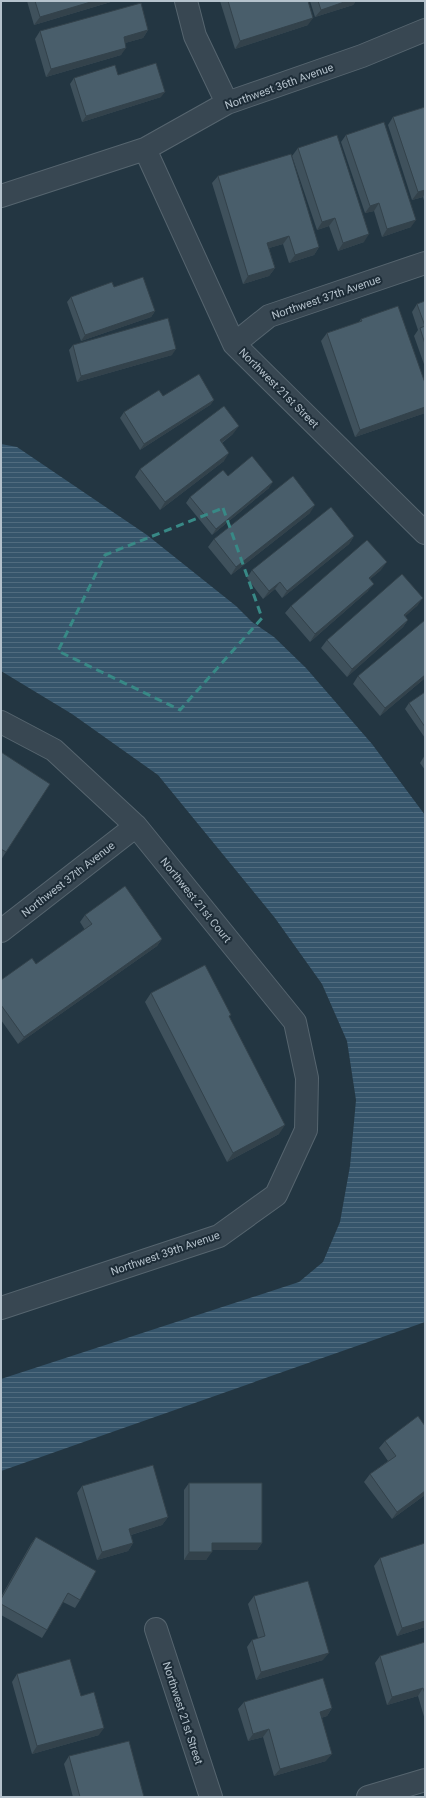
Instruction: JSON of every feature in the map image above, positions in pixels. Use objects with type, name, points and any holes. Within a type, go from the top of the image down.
[{"type":"street","points":[[186,1],[194,36],[227,103]]},
{"type":"street","name":"Northwest 36th Avenue","points":[[1,196],[146,149],[227,103],[362,56],[425,30]]},
{"type":"street","name":"Northwest 21st Street","points":[[146,149],[234,344],[425,533]]},
{"type":"street","name":"Northwest 37th Avenue","points":[[234,344],[269,316],[425,263]]},
{"type":"street","name":"Northwest 21st Court","points":[[1,722],[54,750],[136,826],[295,1022],[307,1078],[306,1130]]},
{"type":"street","name":"Northwest 37th Avenue","points":[[1,931],[136,826]]},
{"type":"street","name":"Northwest 39th Avenue","points":[[1,1308],[219,1236],[276,1195],[306,1130]]},
{"type":"street","name":"Northwest 21st Street","points":[[156,1629],[211,1797]]},
{"type":"street","points":[[368,1797],[425,1780]]},
{"type":"highlighted area","points":[[223,508],[262,618],[180,710],[58,651],[105,555]]},
{"type":"water","points":[[1,444],[17,447],[147,535],[236,606],[252,622],[274,637],[306,668],[372,744],[425,815],[425,1322],[1,1471],[1,1379],[299,1282],[323,1262],[340,1222],[350,1166],[356,1100],[347,1041],[322,984],[275,918],[158,775],[72,714],[1,671]]},
{"type":"building","points":[[35,1],[94,1],[40,17]]},
{"type":"building","points":[[228,1],[308,1],[313,18],[240,41]]},
{"type":"building","points":[[318,1],[347,1],[321,10]]},
{"type":"building","points":[[141,3],[148,30],[124,37],[126,48],[51,69],[40,31]]},
{"type":"building","points":[[156,63],[165,92],[86,116],[74,78],[115,65],[118,75]]},
{"type":"building","points":[[425,107],[425,190],[418,192],[393,117]]},
{"type":"building","points":[[384,122],[416,220],[387,229],[379,203],[370,206],[346,135]]},
{"type":"building","points":[[337,135],[369,234],[343,243],[335,218],[322,222],[298,148]]},
{"type":"building","points":[[291,154],[319,247],[295,255],[289,236],[267,243],[275,268],[248,276],[218,176]]},
{"type":"building","points":[[143,277],[155,311],[85,335],[71,297],[112,282],[114,287]]},
{"type":"building","points":[[425,301],[425,326],[417,304]]},
{"type":"building","points":[[398,306],[425,383],[425,407],[360,430],[327,333],[362,321],[361,319]]},
{"type":"building","points":[[168,318],[176,349],[81,376],[73,345]]},
{"type":"building","points":[[425,326],[425,344],[420,328]]},
{"type":"building","points":[[199,374],[214,400],[144,444],[124,412],[159,390],[163,396]]},
{"type":"building","points":[[224,406],[239,426],[220,440],[229,453],[165,502],[140,469]]},
{"type":"building","points":[[252,456],[273,482],[216,529],[190,497],[223,470],[228,476]]},
{"type":"building","points":[[293,476],[315,505],[236,567],[214,539]]},
{"type":"building","points":[[331,507],[354,536],[287,591],[280,582],[269,591],[252,570]]},
{"type":"building","points":[[367,540],[387,562],[369,578],[374,584],[315,634],[291,606]]},
{"type":"building","points":[[402,574],[423,598],[404,615],[408,620],[352,669],[327,640]]},
{"type":"building","points":[[425,620],[425,675],[385,708],[358,676]]},
{"type":"building","points":[[425,692],[425,727],[409,703]]},
{"type":"building","points":[[1,752],[50,784],[6,852],[1,849]]},
{"type":"building","points":[[125,886],[162,939],[24,1037],[1,1005],[1,980],[32,958],[36,964],[92,924],[85,915]]},
{"type":"building","points":[[205,965],[231,1015],[229,1016],[285,1125],[233,1153],[151,993]]},
{"type":"building","points":[[418,1416],[425,1426],[425,1491],[397,1512],[370,1474],[396,1456],[385,1441]]},
{"type":"building","points":[[153,1465],[168,1517],[129,1529],[133,1543],[102,1552],[82,1486]]},
{"type":"building","points":[[189,1483],[262,1483],[262,1543],[212,1543],[212,1552],[189,1552]]},
{"type":"building","points":[[36,1537],[96,1571],[80,1600],[68,1593],[47,1630],[1,1604],[1,1599]]},
{"type":"building","points":[[425,1543],[425,1621],[402,1628],[380,1558]]},
{"type":"building","points":[[308,1581],[329,1653],[261,1672],[252,1640],[265,1636],[254,1596]]},
{"type":"building","points":[[425,1642],[425,1694],[423,1688],[392,1697],[380,1656]]},
{"type":"building","points":[[70,1659],[81,1696],[94,1692],[104,1728],[37,1746],[17,1674]]},
{"type":"building","points":[[323,1678],[332,1708],[320,1712],[332,1754],[280,1769],[269,1729],[253,1734],[244,1702]]},
{"type":"building","points":[[129,1741],[144,1797],[80,1797],[69,1756]]}]
